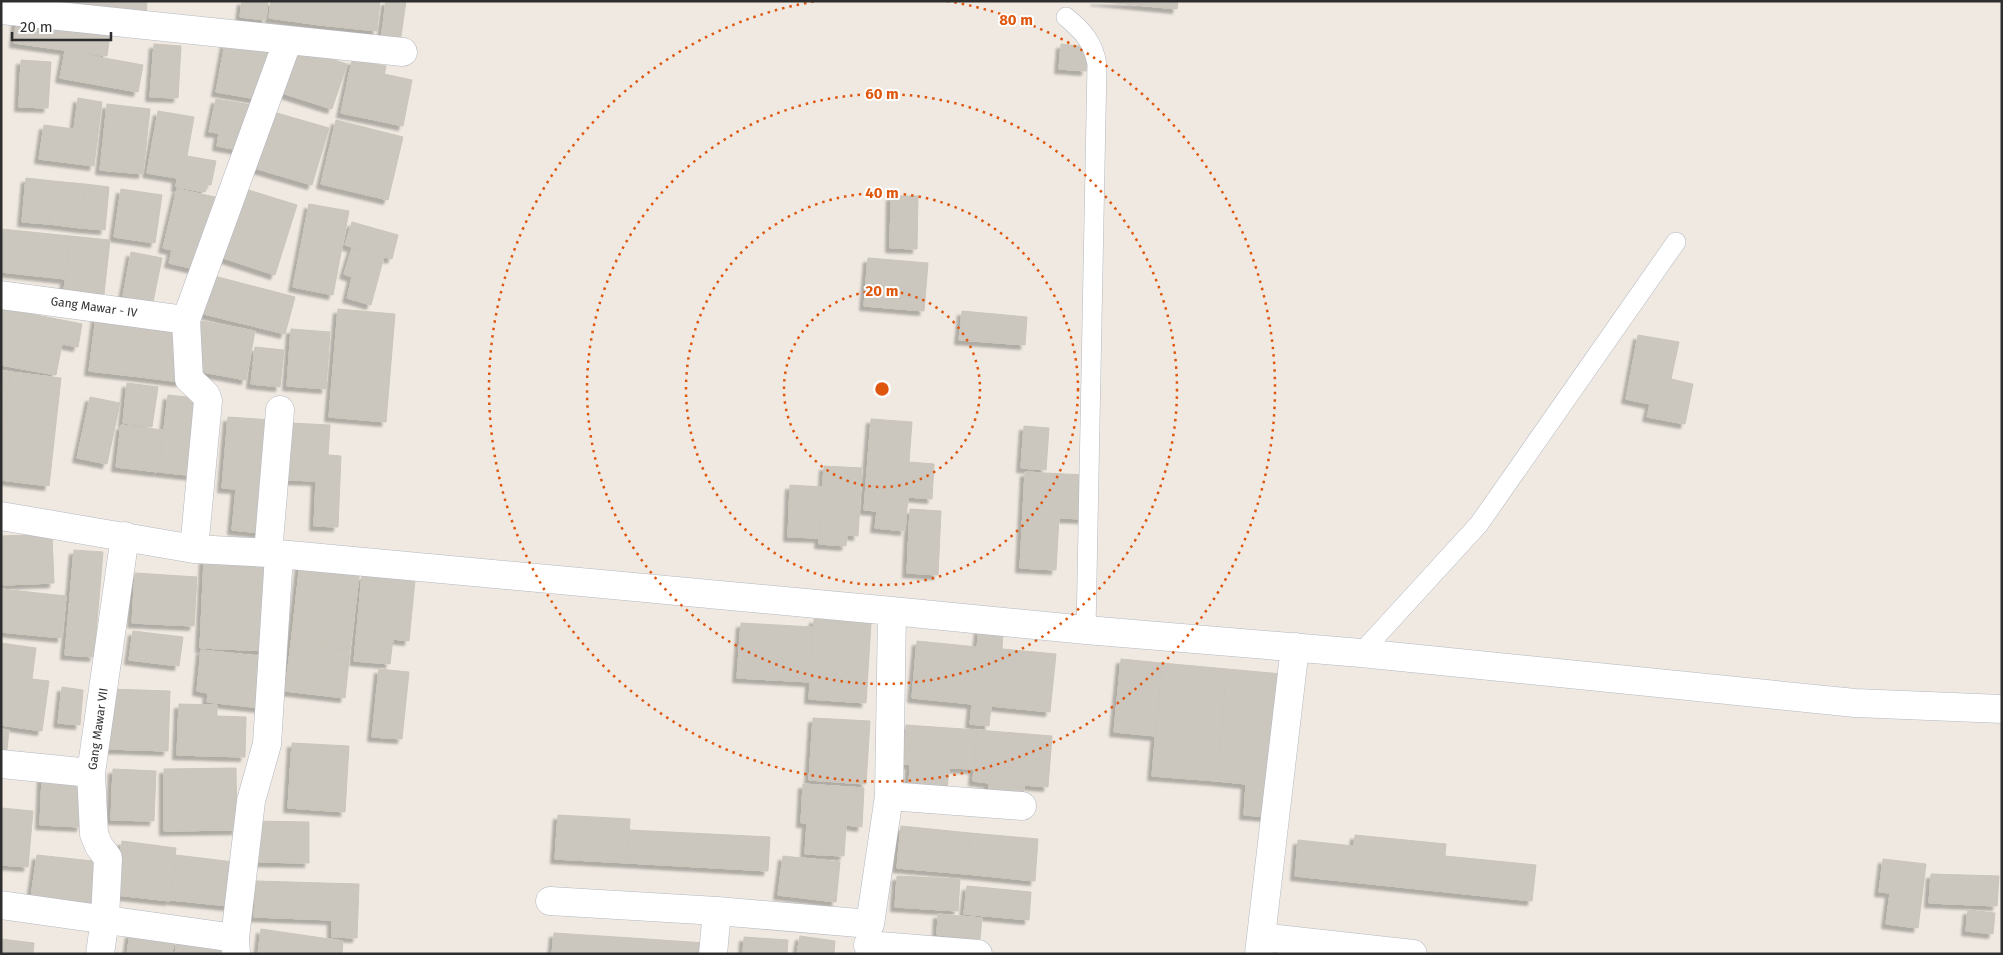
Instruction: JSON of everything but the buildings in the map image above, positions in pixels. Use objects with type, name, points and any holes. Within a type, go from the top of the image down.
[{"type":"street","points":[[1,10],[403,52]]},
{"type":"street","points":[[194,549],[208,401],[206,395],[190,379],[186,320],[288,40]]},
{"type":"street","name":"Gang Mawar - IV","points":[[1,294],[186,320]]},
{"type":"street","points":[[1,904],[104,918],[236,946],[251,801],[266,744],[280,410]]},
{"type":"street","points":[[1,516],[194,549],[274,554],[1086,630],[1361,653],[1855,703],[2002,709]]},
{"type":"street","name":"Gang Mawar VII","points":[[100,954],[108,858],[99,846],[94,834],[91,773],[125,536]]},
{"type":"street","points":[[868,941],[889,796],[892,611]]},
{"type":"street","points":[[1295,648],[1260,946],[1413,954]]},
{"type":"street","points":[[1,764],[91,773]]},
{"type":"street","points":[[889,796],[1022,806]]},
{"type":"street","points":[[550,901],[717,911],[868,941],[978,954]]},
{"type":"street","points":[[712,954],[717,911]]},
{"type":"lane","points":[[1066,17],[1080,28],[1094,48],[1097,64],[1086,630]]},
{"type":"lane","points":[[1361,653],[1479,524],[1676,242]]}]
